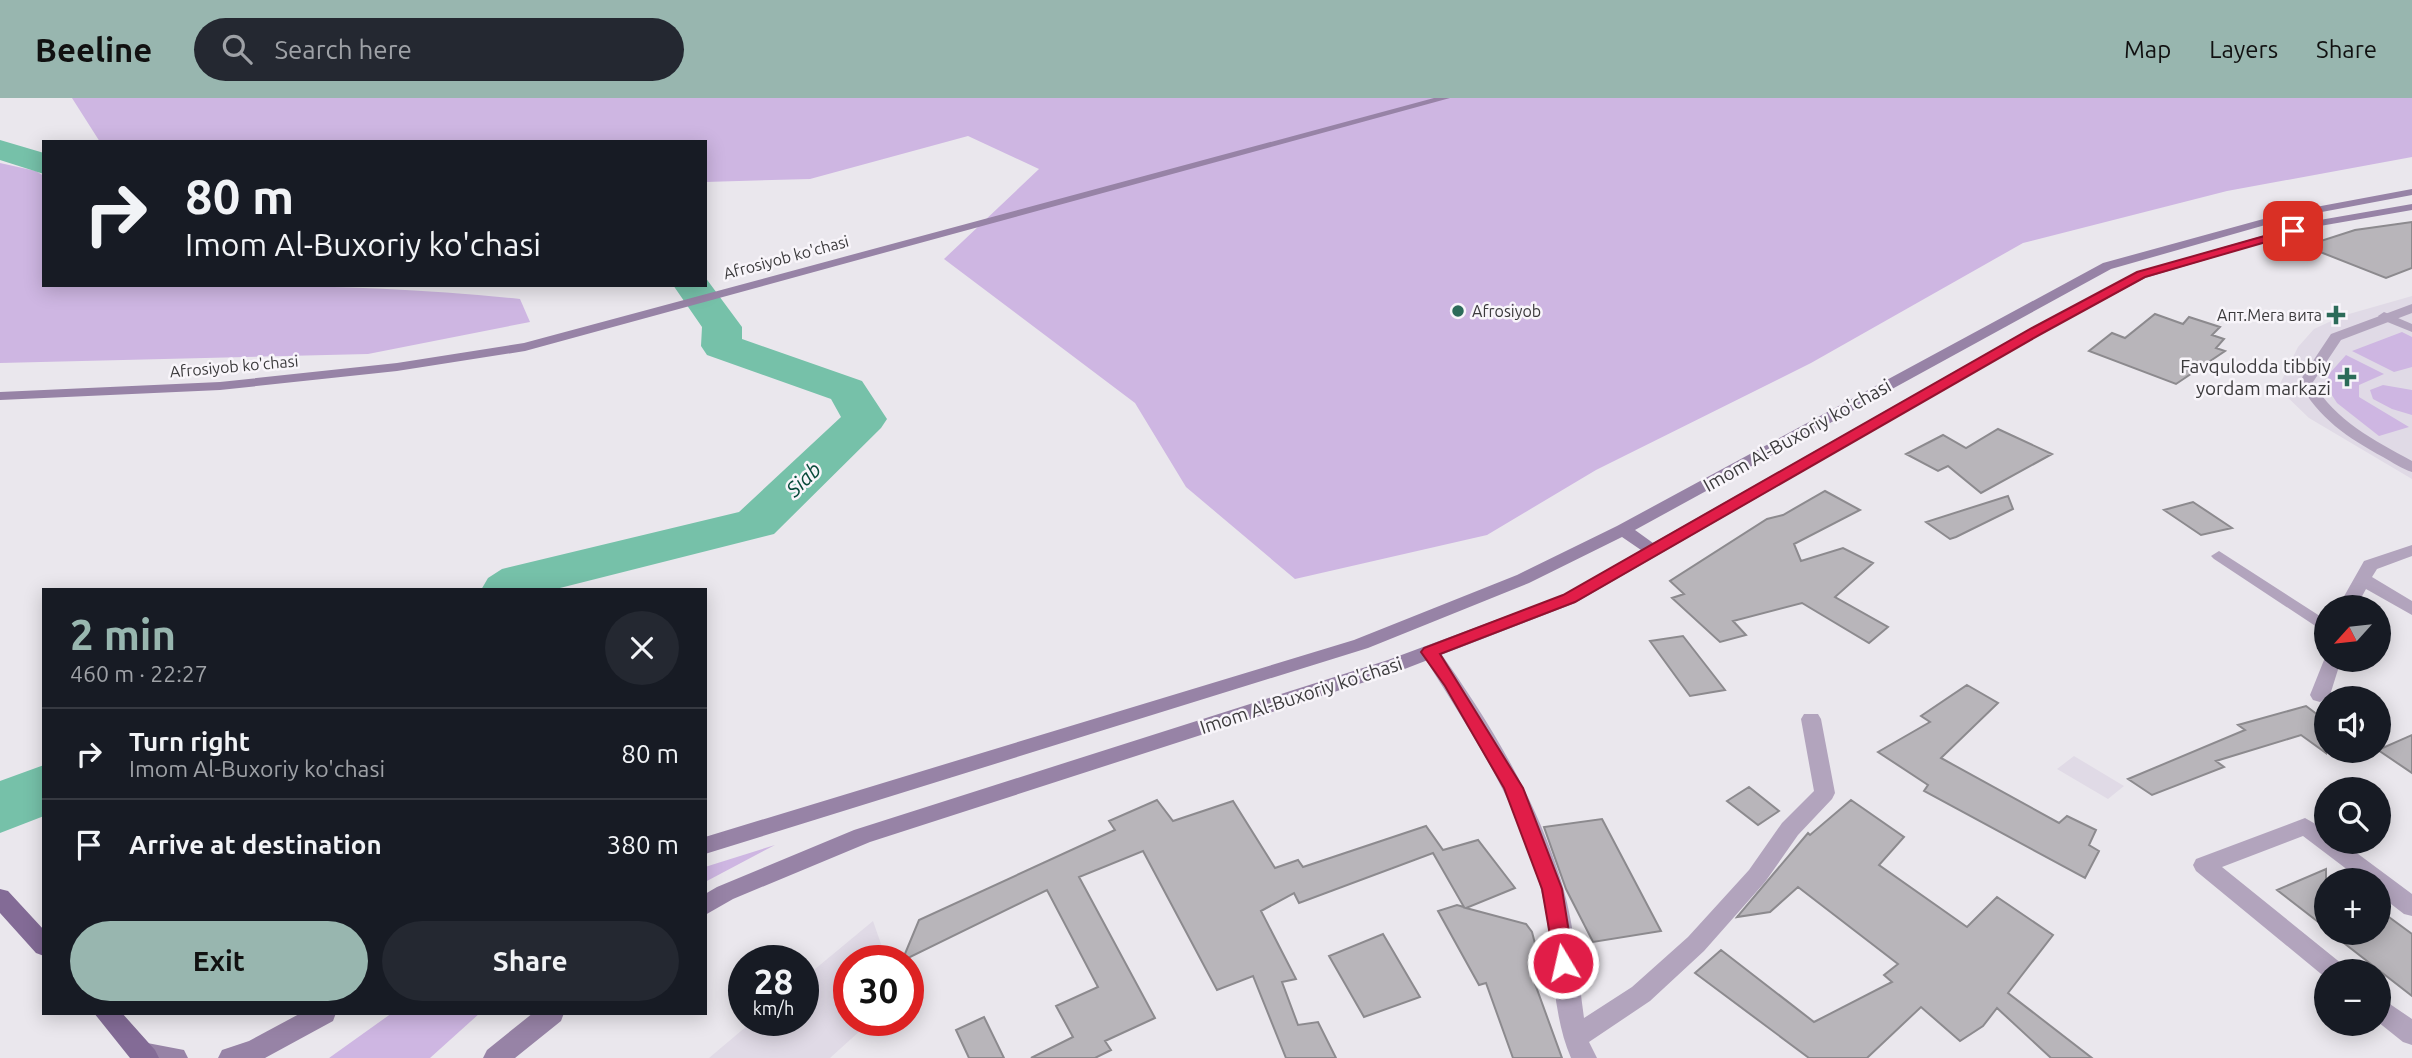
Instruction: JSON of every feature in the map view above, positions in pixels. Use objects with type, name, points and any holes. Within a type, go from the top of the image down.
[{"type":"main road","name":"Afrosiyob ko'chasi","points":[[0,396],[220,387],[397,368],[525,347],[1445,98]]},
{"type":"main road","name":"Imom Al-Buxoriy ko'chasi","points":[[707,845],[1361,644],[1523,579],[1623,530],[2107,266],[2290,215],[2412,192]]},
{"type":"main road","name":"Imom Al-Buxoriy ko'chasi","points":[[707,905],[725,893],[862,836],[1430,652],[1569,598],[2036,331],[2141,275],[2319,223],[2412,207]]},
{"type":"main road","points":[[1623,530],[1653,551]]},
{"type":"main road","points":[[0,898],[42,944]]},
{"type":"main road","points":[[108,1015],[144,1056],[175,1058]]},
{"type":"main road","points":[[231,1058],[256,1050],[320,1015]]},
{"type":"main road","points":[[496,1058],[550,1015]]},
{"type":"street","points":[[2412,308],[2384,316],[2336,337],[2318,358],[2306,382],[2313,398],[2334,419],[2412,467]]},
{"type":"street","points":[[2353,595],[2370,565],[2412,550]]},
{"type":"street","points":[[2362,579],[2412,609]]},
{"type":"street","points":[[1430,652],[1452,682],[1519,800],[1552,889],[1579,1048]]},
{"type":"street","points":[[1579,1048],[1696,944],[1757,876],[1790,829],[1825,793],[1811,719]]},
{"type":"street","points":[[2314,833],[2305,826],[2204,865],[2319,959]]},
{"type":"street","points":[[2342,854],[2361,868]]},
{"type":"street","points":[[2391,891],[2412,907]]},
{"type":"street","points":[[2391,1017],[2412,1034]]},
{"type":"lane","points":[[2384,316],[2412,328]]},
{"type":"lane","points":[[2219,556],[2314,620]]},
{"type":"shaded area","name":"Afrosiyob","points":[[72,98],[2412,98],[2412,157],[2227,191],[2023,243],[1811,363],[1596,470],[1487,535],[1295,579],[1186,487],[1135,403],[944,259],[1039,169],[968,136],[810,179],[707,182],[707,140],[99,140]]},
{"type":"shaded area","points":[[0,163],[42,175],[42,287],[342,287],[461,294],[520,299],[530,322],[368,354],[0,363]]},
{"type":"shaded area","name":"Favqulodda tibbiy yordam markazi","points":[[2412,296],[2412,479],[2309,418],[2278,388],[2298,347],[2314,329],[2342,316]]},
{"type":"shaded area","points":[[2402,332],[2412,337],[2412,367],[2394,372],[2352,351]]},
{"type":"shaded area","points":[[2346,355],[2384,374],[2359,385],[2359,397],[2409,427],[2379,436],[2337,403],[2326,386],[2329,374]]},
{"type":"shaded area","points":[[2383,385],[2412,390],[2412,415],[2373,399],[2370,390]]},
{"type":"shaded area","points":[[2074,756],[2124,786],[2108,799],[2057,769]]},
{"type":"shaded area","points":[[775,845],[707,881],[707,866]]},
{"type":"shaded area","points":[[873,921],[881,945],[844,945]]},
{"type":"shaded area","points":[[833,954],[833,1036],[854,1036],[830,1058],[709,1058],[735,1036],[819,1036],[819,966]]},
{"type":"shaded area","points":[[389,1015],[478,1015],[430,1058],[329,1058]]},
{"type":"building","points":[[2412,222],[2412,268],[2386,278],[2305,246],[2355,230]]},
{"type":"building","points":[[2155,314],[2183,324],[2189,317],[2220,327],[2212,335],[2224,339],[2216,348],[2225,351],[2176,384],[2089,351],[2112,333],[2125,338]]},
{"type":"building","points":[[1998,429],[2052,454],[1981,493],[1948,466],[1938,471],[1906,454],[1943,435],[1966,448]]},
{"type":"building","points":[[1825,491],[1860,510],[1794,544],[1801,561],[1843,548],[1873,563],[1835,597],[1888,627],[1869,643],[1802,603],[1733,621],[1746,635],[1720,642],[1672,598],[1684,594],[1670,581],[1767,519],[1783,515]]},
{"type":"building","points":[[2008,496],[2013,509],[1950,539],[1926,522]]},
{"type":"building","points":[[2193,502],[2232,528],[2201,535],[2164,510]]},
{"type":"building","points":[[1683,636],[1725,690],[1690,696],[1650,641]]},
{"type":"building","points":[[1967,685],[1998,703],[1941,758],[2059,823],[2067,816],[2096,830],[2089,845],[2099,851],[2085,878],[1924,791],[1928,785],[1878,752],[1930,722],[1921,716]]},
{"type":"building","points":[[2306,706],[2314,712],[2314,744],[2301,735],[2216,761],[2224,767],[2152,795],[2128,779],[2245,730],[2238,725]]},
{"type":"building","points":[[2412,735],[2412,773],[2391,759],[2391,744]]},
{"type":"building","points":[[1749,787],[1779,811],[1758,825],[1727,801]]},
{"type":"building","points":[[1157,800],[1173,821],[1233,801],[1275,868],[1298,860],[1303,867],[1426,826],[1443,850],[1478,840],[1515,888],[1466,908],[1526,924],[1532,932],[1541,967],[1530,970],[1562,1058],[1513,1058],[1486,983],[1479,985],[1438,911],[1457,905],[1464,907],[1433,853],[1299,903],[1294,893],[1261,911],[1296,979],[1282,982],[1298,1025],[1318,1022],[1336,1058],[1286,1058],[1253,976],[1217,990],[1143,851],[1079,877],[1155,1018],[1105,1041],[1111,1050],[1095,1058],[1031,1058],[1073,1037],[1056,1006],[1098,987],[1047,890],[924,950],[924,945],[909,945],[919,920],[1115,830],[1109,821]]},
{"type":"building","points":[[1851,800],[1904,837],[1879,865],[1967,927],[1997,897],[2053,935],[2008,993],[2092,1058],[2051,1058],[1997,1008],[1983,1026],[1960,1041],[1921,1007],[1867,1058],[1809,1058],[1695,973],[1721,950],[1814,1022],[1892,982],[1884,975],[1898,964],[1798,887],[1770,912],[1737,917],[1808,833],[1810,835]]},
{"type":"building","points":[[1602,819],[1661,931],[1593,942],[1566,889],[1544,827]]},
{"type":"building","points":[[2314,874],[2314,919],[2277,890]]},
{"type":"building","points":[[2391,919],[2412,934],[2412,996],[2391,980],[2391,959],[2364,959],[2346,945],[2391,945]]},
{"type":"building","points":[[1383,934],[1420,997],[1364,1017],[1329,956]]},
{"type":"building","points":[[984,1017],[1004,1058],[969,1058],[956,1030]]},
{"type":"waterway","name":"Siab","points":[[0,149],[42,163]]},
{"type":"waterway","name":"Siab","points":[[510,588],[521,581],[756,523],[865,419],[847,390],[722,346],[722,327],[693,287]]},
{"type":"waterway","name":"Siab","points":[[0,809],[42,789]]},
{"type":"place","name":"Afrosiyob","points":[[1458,311]]},
{"type":"place","name":"Апт.Мега вита","points":[[2336,315]]},
{"type":"place","name":"Favqulodda tibbiy yordam markazi","points":[[2347,377]]},
{"type":"route","points":[[1563,963],[1552,889],[1514,788],[1452,682],[1430,652],[1569,598],[2036,331],[2141,275],[2293,231]]}]
